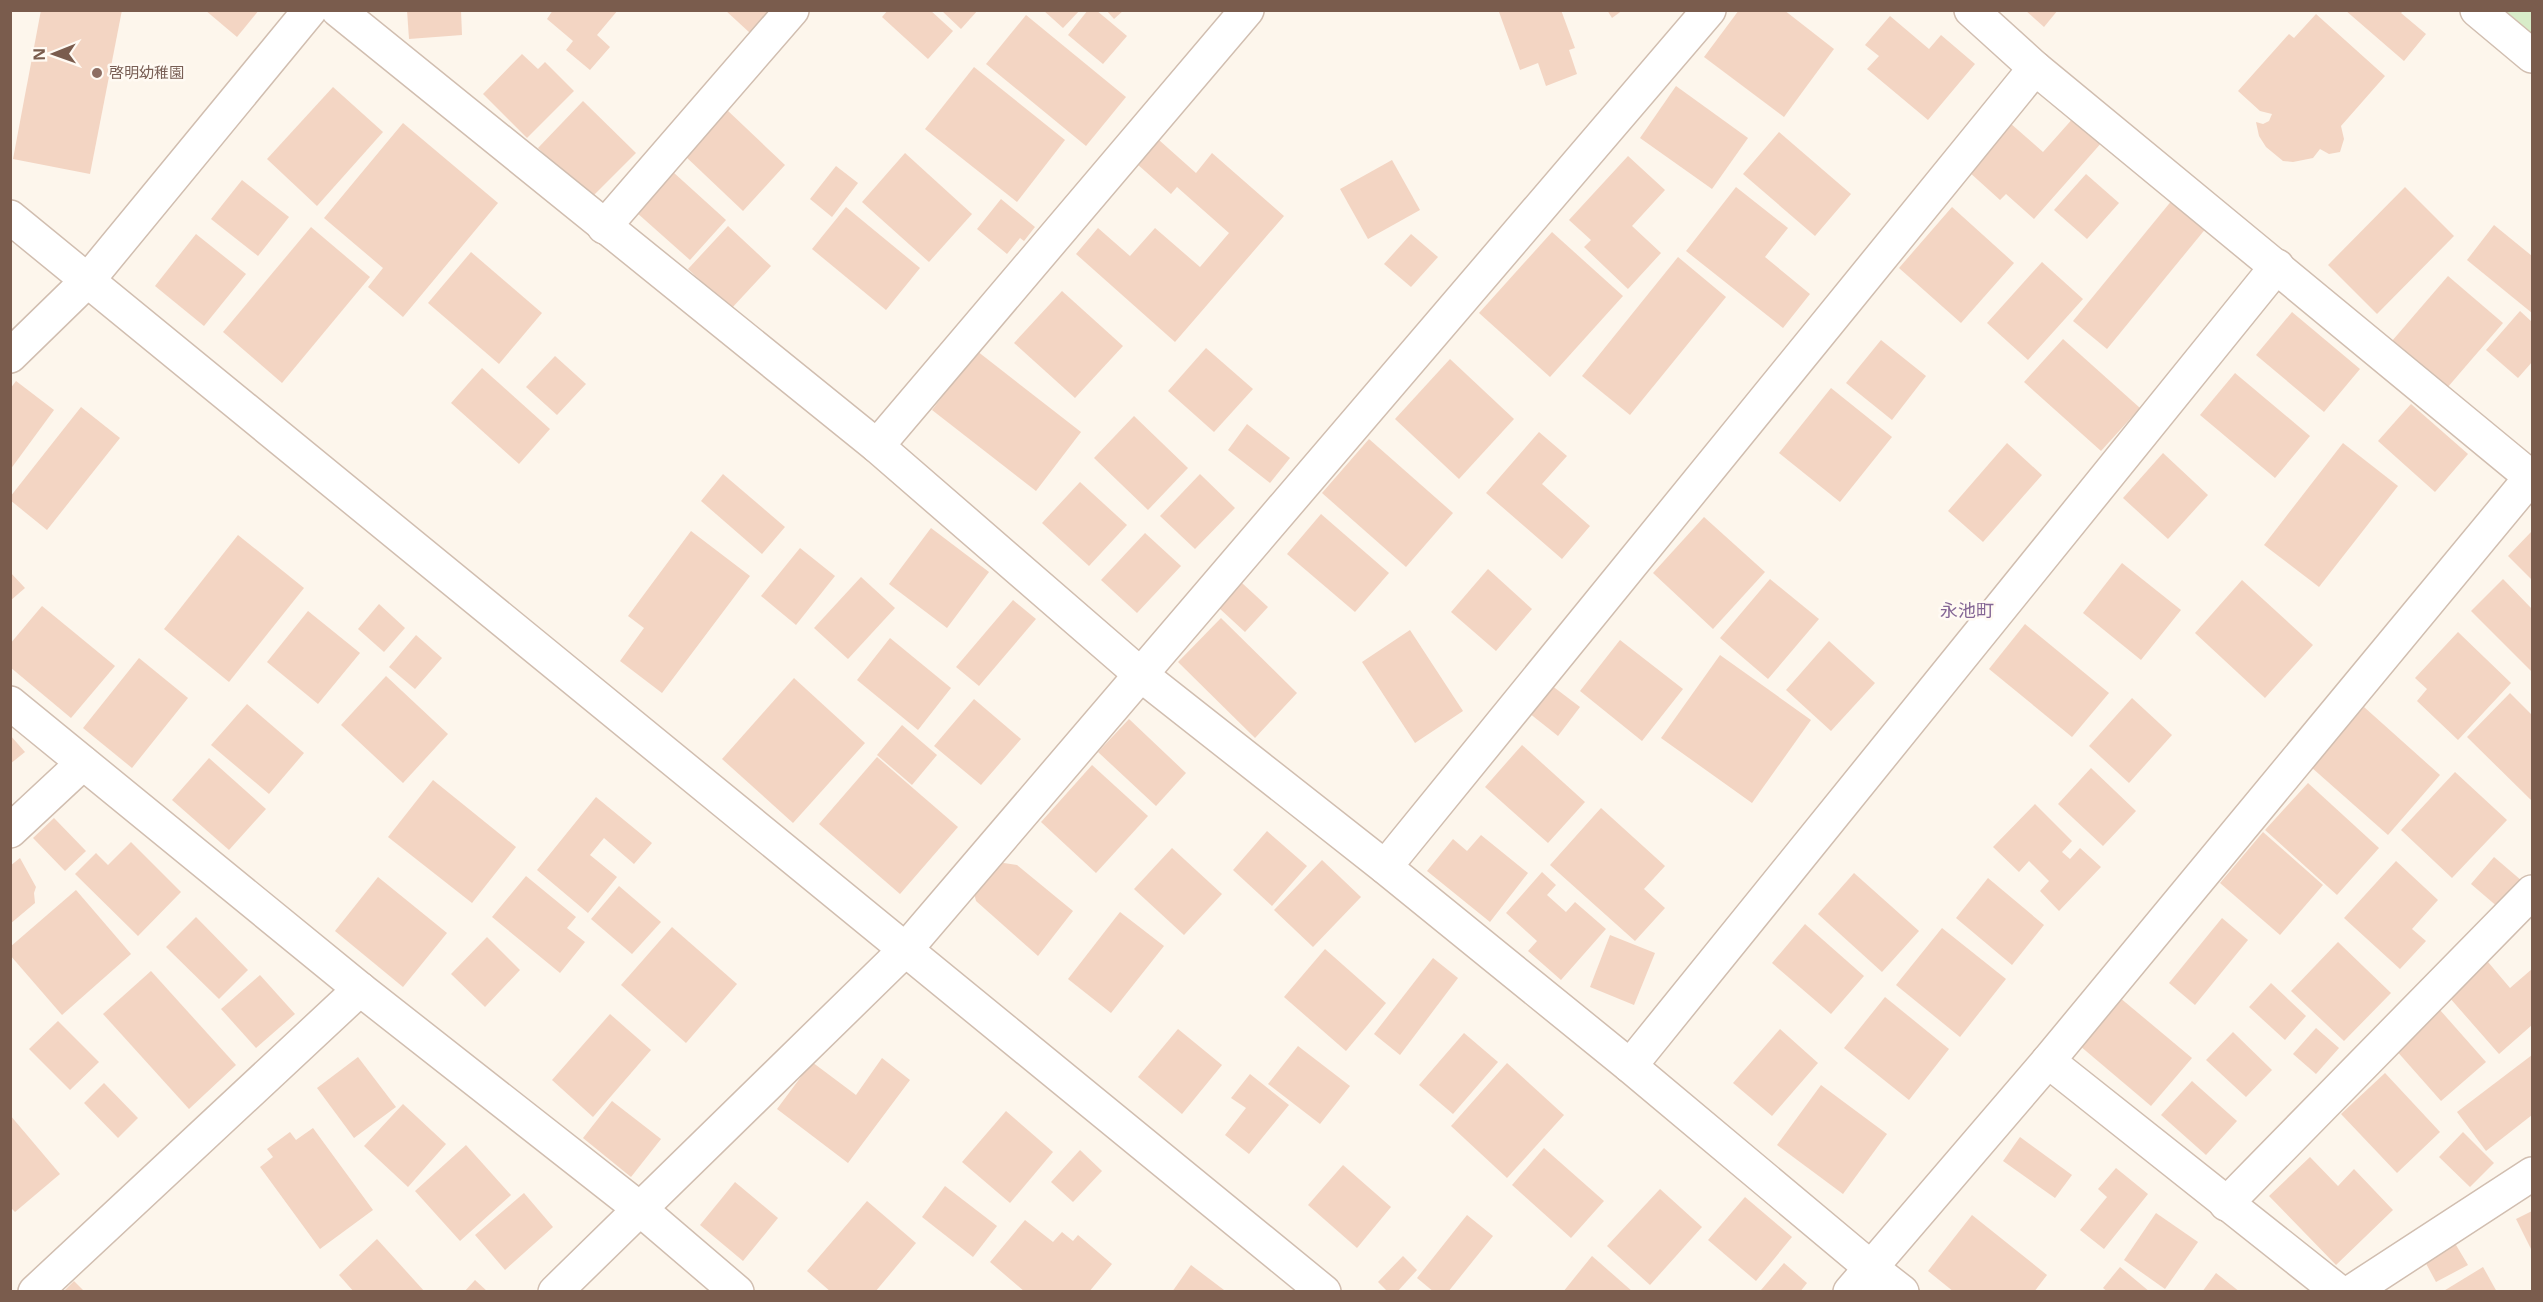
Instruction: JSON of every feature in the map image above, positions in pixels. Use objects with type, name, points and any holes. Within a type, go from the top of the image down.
[{"type":"street","points":[[10,356],[88,280],[310,10]]},
{"type":"street","points":[[338,10],[877,446],[1140,674],[1385,867],[1630,1066],[1860,1279],[1902,1292]]},
{"type":"street","points":[[604,227],[792,10]]},
{"type":"street","points":[[877,446],[1247,10]]},
{"type":"street","points":[[555,1292],[906,948],[1709,10]]},
{"type":"street","points":[[1860,1279],[2048,1061],[2532,477],[2035,68],[1971,10]]},
{"type":"street","points":[[2477,10],[2532,56]]},
{"type":"street","points":[[1385,867],[2035,68]]},
{"type":"street","points":[[10,217],[1324,1292]]},
{"type":"street","points":[[1630,1066],[2277,266]]},
{"type":"street","points":[[10,703],[360,989],[640,1209],[737,1292]]},
{"type":"street","points":[[10,831],[83,763]]},
{"type":"street","points":[[2226,1203],[2532,892]]},
{"type":"street","points":[[35,1292],[360,989]]},
{"type":"street","points":[[2048,1061],[2339,1292]]},
{"type":"street","points":[[2351,1292],[2532,1174]]},
{"type":"green space","points":[[2477,11],[2532,11],[2532,56]]},
{"type":"building","points":[[41,10],[122,10],[90,174],[13,159]]},
{"type":"building","points":[[205,10],[259,10],[237,37]]},
{"type":"building","points":[[407,10],[461,10],[462,35],[409,39]]},
{"type":"building","points":[[553,10],[618,10],[597,35],[610,47],[590,70],[566,50],[573,41],[547,19]]},
{"type":"building","points":[[725,10],[771,10],[750,33]]},
{"type":"building","points":[[888,10],[930,10],[953,31],[928,59],[882,17]]},
{"type":"building","points":[[941,10],[978,10],[961,29]]},
{"type":"building","points":[[1043,10],[1080,10],[1063,28]]},
{"type":"building","points":[[1088,10],[1096,10],[1127,36],[1103,64],[1068,35]]},
{"type":"building","points":[[1106,10],[1124,10],[1114,19]]},
{"type":"building","points":[[1503,10],[1561,10],[1575,48],[1569,50],[1577,74],[1546,86],[1538,63],[1520,70],[1499,12]]},
{"type":"building","points":[[1607,10],[1623,10],[1612,18]]},
{"type":"building","points":[[1739,10],[1784,10],[1834,49],[1784,117],[1704,57]]},
{"type":"building","points":[[2025,10],[2058,10],[2044,27]]},
{"type":"building","points":[[2345,10],[2404,10],[2401,13],[2426,34],[2404,61]]},
{"type":"building","points":[[2316,14],[2385,76],[2341,126],[2344,139],[2340,152],[2329,154],[2320,149],[2313,158],[2293,162],[2283,161],[2266,147],[2259,136],[2256,122],[2263,124],[2269,121],[2272,114],[2260,111],[2238,91],[2289,34],[2294,38]]},
{"type":"building","points":[[1026,15],[1126,97],[1086,146],[986,64]]},
{"type":"building","points":[[1890,16],[1929,49],[1941,35],[1975,64],[1928,120],[1867,69],[1879,56],[1865,45]]},
{"type":"building","points":[[522,54],[538,69],[545,62],[574,91],[527,138],[483,94]]},
{"type":"building","points":[[974,67],[1065,140],[1017,202],[925,129]]},
{"type":"building","points":[[1676,86],[1748,138],[1712,189],[1640,138]]},
{"type":"building","points":[[333,87],[383,132],[317,206],[267,159]]},
{"type":"building","points":[[583,101],[636,153],[590,199],[538,148]]},
{"type":"building","points":[[726,109],[785,165],[743,211],[684,155]]},
{"type":"building","points":[[2075,116],[2103,141],[2034,219],[2006,194],[2000,200],[1968,171],[2010,123],[2043,152]]},
{"type":"building","points":[[403,123],[498,203],[403,317],[368,287],[383,268],[324,218]]},
{"type":"building","points":[[1779,132],[1851,194],[1815,236],[1743,174]]},
{"type":"building","points":[[1159,140],[1196,173],[1212,153],[1284,216],[1175,342],[1076,254],[1098,228],[1130,256],[1155,228],[1200,267],[1229,233],[1177,187],[1171,194],[1137,164]]},
{"type":"building","points":[[905,153],[972,214],[929,262],[862,202]]},
{"type":"building","points":[[1628,156],[1665,190],[1632,226],[1661,253],[1628,289],[1584,247],[1591,240],[1569,220]]},
{"type":"building","points":[[1392,160],[1420,210],[1368,239],[1340,189]]},
{"type":"building","points":[[836,166],[858,183],[832,217],[810,199]]},
{"type":"building","points":[[673,172],[726,220],[690,260],[636,212]]},
{"type":"building","points":[[2086,174],[2119,203],[2087,239],[2054,210]]},
{"type":"building","points":[[242,180],[289,217],[258,256],[211,219]]},
{"type":"building","points":[[1736,187],[1788,228],[1765,257],[1810,294],[1783,328],[1686,251]]},
{"type":"building","points":[[2405,187],[2454,236],[2377,314],[2328,265]]},
{"type":"building","points":[[1001,199],[1035,227],[1024,241],[1020,238],[1007,254],[977,229]]},
{"type":"building","points":[[2173,199],[2207,227],[2107,349],[2073,321]]},
{"type":"building","points":[[846,207],[920,268],[886,310],[812,249]]},
{"type":"building","points":[[1952,207],[2014,263],[1961,323],[1899,268]]},
{"type":"building","points":[[2494,225],[2532,256],[2532,313],[2467,260]]},
{"type":"building","points":[[728,226],[771,266],[731,309],[688,269]]},
{"type":"building","points":[[311,227],[370,277],[282,383],[223,332]]},
{"type":"building","points":[[1552,232],[1623,296],[1550,377],[1479,313]]},
{"type":"building","points":[[196,234],[246,274],[204,326],[155,286]]},
{"type":"building","points":[[1411,234],[1438,257],[1411,287],[1384,264]]},
{"type":"building","points":[[471,252],[542,313],[499,364],[428,303]]},
{"type":"building","points":[[1678,257],[1726,297],[1630,415],[1582,376]]},
{"type":"building","points":[[2042,262],[2083,299],[2028,360],[1987,323]]},
{"type":"building","points":[[2448,276],[2503,323],[2447,388],[2392,341]]},
{"type":"building","points":[[1062,291],[1123,346],[1075,398],[1014,343]]},
{"type":"building","points":[[2520,311],[2532,322],[2532,362],[2518,378],[2486,350]]},
{"type":"building","points":[[2292,312],[2360,369],[2324,412],[2256,355]]},
{"type":"building","points":[[2063,339],[2140,408],[2101,451],[2024,382]]},
{"type":"building","points":[[1881,340],[1926,376],[1892,420],[1846,383]]},
{"type":"building","points":[[1206,348],[1253,389],[1214,432],[1168,391]]},
{"type":"building","points":[[977,351],[1081,432],[1036,491],[932,410]]},
{"type":"building","points":[[555,356],[586,384],[557,415],[526,387]]},
{"type":"building","points":[[1450,359],[1514,419],[1459,479],[1395,419]]},
{"type":"building","points":[[482,368],[550,429],[519,464],[451,403]]},
{"type":"building","points":[[2235,373],[2310,436],[2275,478],[2200,415]]},
{"type":"building","points":[[16,381],[54,410],[10,470],[10,389]]},
{"type":"building","points":[[1831,388],[1892,437],[1840,502],[1779,453]]},
{"type":"building","points":[[2411,404],[2468,454],[2435,492],[2378,441]]},
{"type":"building","points":[[81,407],[120,438],[47,530],[10,500],[10,497]]},
{"type":"building","points":[[1134,416],[1188,468],[1148,510],[1094,458]]},
{"type":"building","points":[[1247,424],[1290,458],[1270,483],[1228,450]]},
{"type":"building","points":[[1539,432],[1567,456],[1542,484],[1590,526],[1562,559],[1486,493]]},
{"type":"building","points":[[1369,439],[1453,513],[1406,567],[1322,493]]},
{"type":"building","points":[[2007,443],[2042,475],[1983,542],[1948,511]]},
{"type":"building","points":[[2343,443],[2398,486],[2319,587],[2264,545]]},
{"type":"building","points":[[2163,453],[2208,495],[2168,539],[2123,498]]},
{"type":"building","points":[[723,474],[785,527],[762,554],[701,501]]},
{"type":"building","points":[[1200,474],[1235,508],[1195,549],[1160,516]]},
{"type":"building","points":[[1080,482],[1127,525],[1089,566],[1042,523]]},
{"type":"building","points":[[1321,514],[1389,573],[1355,612],[1287,554]]},
{"type":"building","points":[[1704,517],[1765,572],[1713,629],[1653,573]]},
{"type":"building","points":[[931,528],[989,572],[947,628],[889,584]]},
{"type":"building","points":[[691,531],[750,576],[662,693],[620,661],[644,628],[628,616]]},
{"type":"building","points":[[2532,531],[2532,580],[2508,556]]},
{"type":"building","points":[[1145,533],[1181,566],[1137,613],[1101,580]]},
{"type":"building","points":[[238,535],[304,588],[229,682],[164,629]]},
{"type":"building","points":[[800,548],[835,576],[796,625],[761,596]]},
{"type":"building","points":[[2122,563],[2181,610],[2141,660],[2083,613]]},
{"type":"building","points":[[1488,569],[1532,609],[1496,651],[1451,612]]},
{"type":"building","points":[[10,572],[25,588],[10,601]]},
{"type":"building","points":[[861,577],[895,608],[848,659],[814,628]]},
{"type":"building","points":[[1770,579],[1819,619],[1768,679],[1720,638]]},
{"type":"building","points":[[2503,579],[2532,609],[2532,672],[2471,611]]},
{"type":"building","points":[[2242,580],[2313,645],[2265,698],[2195,633]]},
{"type":"building","points":[[1242,583],[1268,607],[1245,632],[1219,608]]},
{"type":"building","points":[[1013,600],[1036,619],[979,686],[956,667]]},
{"type":"building","points":[[379,604],[405,628],[384,652],[358,629]]},
{"type":"building","points":[[42,606],[115,666],[71,718],[10,667],[10,644]]},
{"type":"building","points":[[308,611],[360,653],[318,704],[267,662]]},
{"type":"building","points":[[1221,618],[1297,693],[1255,738],[1178,662]]},
{"type":"building","points":[[2025,624],[2109,693],[2072,737],[1989,669]]},
{"type":"building","points":[[1410,630],[1463,711],[1415,743],[1362,662]]},
{"type":"building","points":[[2458,632],[2511,683],[2458,740],[2417,701],[2427,689],[2415,678]]},
{"type":"building","points":[[416,635],[442,658],[415,689],[389,667]]},
{"type":"building","points":[[890,638],[951,688],[918,730],[857,680]]},
{"type":"building","points":[[1620,640],[1683,689],[1642,741],[1580,691]]},
{"type":"building","points":[[1829,641],[1875,683],[1831,731],[1786,690]]},
{"type":"building","points":[[1720,655],[1811,720],[1752,803],[1661,738]]},
{"type":"building","points":[[139,658],[188,698],[132,768],[83,728]]},
{"type":"building","points":[[386,676],[448,734],[403,783],[341,725]]},
{"type":"building","points":[[794,678],[865,743],[793,823],[722,759]]},
{"type":"building","points":[[1551,685],[1580,707],[1558,736],[1529,713]]},
{"type":"building","points":[[2510,693],[2532,715],[2532,801],[2467,737]]},
{"type":"building","points":[[2132,698],[2172,735],[2129,783],[2089,746]]},
{"type":"building","points":[[974,699],[1021,739],[981,785],[934,746]]},
{"type":"building","points":[[247,704],[304,753],[269,794],[211,745]]},
{"type":"building","points":[[2364,707],[2440,775],[2388,835],[2311,767]]},
{"type":"building","points":[[1129,719],[1186,773],[1156,806],[1098,752]]},
{"type":"building","points":[[902,725],[937,755],[912,785],[877,755]]},
{"type":"building","points":[[10,735],[25,752],[10,764]]},
{"type":"building","points":[[1522,745],[1585,802],[1548,843],[1485,787]]},
{"type":"building","points":[[877,757],[958,827],[900,894],[819,824]]},
{"type":"building","points":[[209,758],[266,809],[229,850],[172,800]]},
{"type":"building","points":[[1092,765],[1148,816],[1096,873],[1041,822]]},
{"type":"building","points":[[2091,768],[2136,811],[2103,846],[2058,804]]},
{"type":"building","points":[[2455,772],[2507,820],[2452,878],[2401,830]]},
{"type":"building","points":[[433,780],[516,847],[472,903],[388,837]]},
{"type":"building","points":[[2308,783],[2379,848],[2337,895],[2265,830]]},
{"type":"building","points":[[596,797],[652,843],[634,864],[604,838],[590,855],[617,877],[588,913],[537,870]]},
{"type":"building","points":[[2035,804],[2072,841],[2062,852],[2070,859],[2080,848],[2101,867],[2059,911],[2040,891],[2049,881],[2029,861],[2019,872],[1993,847]]},
{"type":"building","points":[[1601,808],[1665,866],[1644,889],[1665,908],[1635,941],[1550,865]]},
{"type":"building","points":[[54,818],[86,851],[65,871],[33,838]]},
{"type":"building","points":[[1267,831],[1307,866],[1272,906],[1233,870]]},
{"type":"building","points":[[2263,832],[2323,885],[2280,935],[2220,883]]},
{"type":"building","points":[[1481,835],[1528,873],[1490,922],[1427,871],[1453,839],[1467,851]]},
{"type":"building","points":[[131,842],[181,892],[138,936],[75,874],[96,853],[108,865]]},
{"type":"building","points":[[1172,848],[1222,894],[1184,935],[1134,889]]},
{"type":"building","points":[[2494,857],[2522,881],[2499,908],[2471,884]]},
{"type":"building","points":[[20,858],[36,887],[35,903],[10,924],[10,866]]},
{"type":"building","points":[[1322,860],[1361,897],[1313,947],[1274,910]]},
{"type":"building","points":[[2396,861],[2438,900],[2412,929],[2426,941],[2400,969],[2344,918]]},
{"type":"building","points":[[995,864],[1017,865],[1073,911],[1038,956],[976,901],[974,893]]},
{"type":"building","points":[[1542,872],[1556,885],[1547,895],[1566,912],[1575,902],[1606,929],[1561,980],[1528,951],[1537,941],[1506,913]]},
{"type":"building","points":[[1854,873],[1919,931],[1882,972],[1818,914]]},
{"type":"building","points":[[526,876],[576,917],[567,928],[585,942],[560,973],[492,917]]},
{"type":"building","points":[[378,877],[447,933],[403,987],[335,931]]},
{"type":"building","points":[[1988,878],[2044,925],[2012,965],[1956,918]]},
{"type":"building","points":[[619,886],[661,922],[632,954],[591,919]]},
{"type":"building","points":[[76,890],[131,954],[62,1015],[10,955],[10,947]]},
{"type":"building","points":[[1120,912],[1164,946],[1111,1013],[1068,979]]},
{"type":"building","points":[[196,917],[248,970],[219,999],[166,947]]},
{"type":"building","points":[[2222,918],[2248,940],[2195,1005],[2169,983]]},
{"type":"building","points":[[1805,924],[1864,976],[1831,1014],[1772,963]]},
{"type":"building","points":[[672,927],[737,984],[686,1043],[621,985]]},
{"type":"building","points":[[1942,928],[2006,979],[1960,1037],[1896,985]]},
{"type":"building","points":[[1610,935],[1655,953],[1634,1005],[1590,987]]},
{"type":"building","points":[[487,937],[520,970],[485,1007],[451,974]]},
{"type":"building","points":[[2338,942],[2391,993],[2344,1041],[2291,991]]},
{"type":"building","points":[[1325,949],[1386,1003],[1346,1051],[1284,997]]},
{"type":"building","points":[[1433,958],[1458,978],[1400,1055],[1374,1034]]},
{"type":"building","points":[[2488,962],[2510,988],[2532,969],[2532,1025],[2499,1054],[2449,997]]},
{"type":"building","points":[[151,971],[236,1065],[189,1109],[103,1014]]},
{"type":"building","points":[[260,975],[295,1014],[256,1048],[221,1009]]},
{"type":"building","points":[[2271,983],[2306,1016],[2285,1040],[2249,1007]]},
{"type":"building","points":[[2113,992],[2192,1058],[2151,1106],[2073,1040]]},
{"type":"building","points":[[1885,997],[1949,1049],[1909,1100],[1844,1048]]},
{"type":"building","points":[[2440,1010],[2486,1062],[2441,1101],[2395,1049]]},
{"type":"building","points":[[610,1014],[651,1050],[593,1117],[552,1080]]},
{"type":"building","points":[[58,1021],[99,1062],[70,1090],[29,1049]]},
{"type":"building","points":[[2316,1028],[2339,1048],[2316,1074],[2293,1054]]},
{"type":"building","points":[[1178,1029],[1222,1065],[1182,1114],[1138,1077]]},
{"type":"building","points":[[1780,1029],[1818,1063],[1772,1116],[1733,1083]]},
{"type":"building","points":[[2233,1032],[2272,1070],[2246,1097],[2206,1060]]},
{"type":"building","points":[[1464,1033],[1498,1062],[1453,1114],[1419,1085]]},
{"type":"building","points":[[1298,1046],[1350,1086],[1320,1124],[1268,1084]]},
{"type":"building","points":[[2532,1055],[2532,1115],[2486,1151],[2457,1112]]},
{"type":"building","points":[[358,1057],[396,1107],[354,1138],[317,1088]]},
{"type":"building","points":[[882,1058],[910,1080],[848,1163],[777,1109],[812,1062],[856,1095]]},
{"type":"building","points":[[1507,1063],[1564,1115],[1507,1178],[1451,1126]]},
{"type":"building","points":[[2385,1073],[2440,1132],[2397,1173],[2341,1114]]},
{"type":"building","points":[[1250,1074],[1289,1105],[1249,1154],[1225,1135],[1246,1108],[1231,1098]]},
{"type":"building","points":[[2192,1081],[2237,1121],[2206,1155],[2161,1115]]},
{"type":"building","points":[[104,1083],[138,1118],[118,1138],[84,1103]]},
{"type":"building","points":[[1821,1085],[1887,1134],[1843,1194],[1777,1145]]},
{"type":"building","points":[[612,1101],[661,1139],[631,1177],[583,1138]]},
{"type":"building","points":[[403,1104],[446,1144],[408,1187],[364,1146]]},
{"type":"building","points":[[1006,1111],[1053,1152],[1010,1203],[962,1162]]},
{"type":"building","points":[[10,1115],[60,1174],[15,1212],[10,1207]]},
{"type":"building","points":[[313,1128],[373,1210],[320,1249],[260,1167],[273,1157],[267,1149],[290,1132],[296,1140]]},
{"type":"building","points":[[2463,1132],[2494,1163],[2470,1187],[2439,1157]]},
{"type":"building","points":[[2020,1137],[2072,1175],[2055,1198],[2003,1161]]},
{"type":"building","points":[[466,1145],[511,1195],[460,1241],[415,1191]]},
{"type":"building","points":[[1544,1148],[1604,1201],[1571,1238],[1512,1185]]},
{"type":"building","points":[[1080,1150],[1102,1171],[1073,1202],[1051,1182]]},
{"type":"building","points":[[2310,1157],[2338,1186],[2354,1169],[2393,1210],[2336,1265],[2269,1196]]},
{"type":"building","points":[[1343,1165],[1391,1207],[1357,1248],[1308,1205]]},
{"type":"building","points":[[2116,1168],[2148,1194],[2104,1249],[2080,1230],[2107,1197],[2098,1189]]},
{"type":"building","points":[[735,1182],[778,1218],[743,1261],[700,1225]]},
{"type":"building","points":[[945,1186],[997,1226],[973,1257],[922,1217]]},
{"type":"building","points":[[1660,1189],[1702,1227],[1650,1285],[1607,1246]]},
{"type":"building","points":[[524,1193],[553,1227],[505,1270],[475,1235]]},
{"type":"building","points":[[1745,1197],[1792,1237],[1756,1281],[1708,1240]]},
{"type":"building","points":[[867,1201],[916,1243],[875,1292],[831,1292],[807,1271]]},
{"type":"building","points":[[2532,1211],[2532,1251],[2516,1219]]},
{"type":"building","points":[[2156,1213],[2198,1242],[2165,1289],[2124,1260]]},
{"type":"building","points":[[1467,1215],[1493,1236],[1448,1292],[1434,1292],[1417,1278]]},
{"type":"building","points":[[1972,1215],[2047,1275],[2034,1292],[1954,1292],[1928,1271]]},
{"type":"building","points":[[1025,1220],[1053,1242],[1062,1232],[1073,1241],[1078,1235],[1112,1264],[1089,1292],[1025,1292],[990,1262]]},
{"type":"building","points":[[377,1239],[425,1292],[354,1292],[339,1275]]},
{"type":"building","points":[[2453,1240],[2468,1265],[2436,1282],[2423,1258]]},
{"type":"building","points":[[1403,1256],[1417,1270],[1397,1292],[1388,1292],[1378,1282]]},
{"type":"building","points":[[1592,1256],[1633,1292],[1563,1292]]},
{"type":"building","points":[[1784,1263],[1807,1283],[1800,1292],[1763,1292],[1761,1290]]},
{"type":"building","points":[[1191,1265],[1224,1290],[1223,1292],[1172,1292]]},
{"type":"building","points":[[2120,1267],[2150,1292],[2108,1292],[2103,1288]]},
{"type":"building","points":[[2483,1267],[2497,1292],[2442,1292]]},
{"type":"building","points":[[2216,1273],[2240,1292],[2202,1292]]},
{"type":"building","points":[[475,1280],[488,1292],[464,1292]]},
{"type":"building","points":[[74,1281],[85,1292],[63,1292]]},
{"type":"place","name":"啓明幼稚園","points":[[97,73]]},
{"type":"district","name":"永池町","points":[[1967,611]]}]
